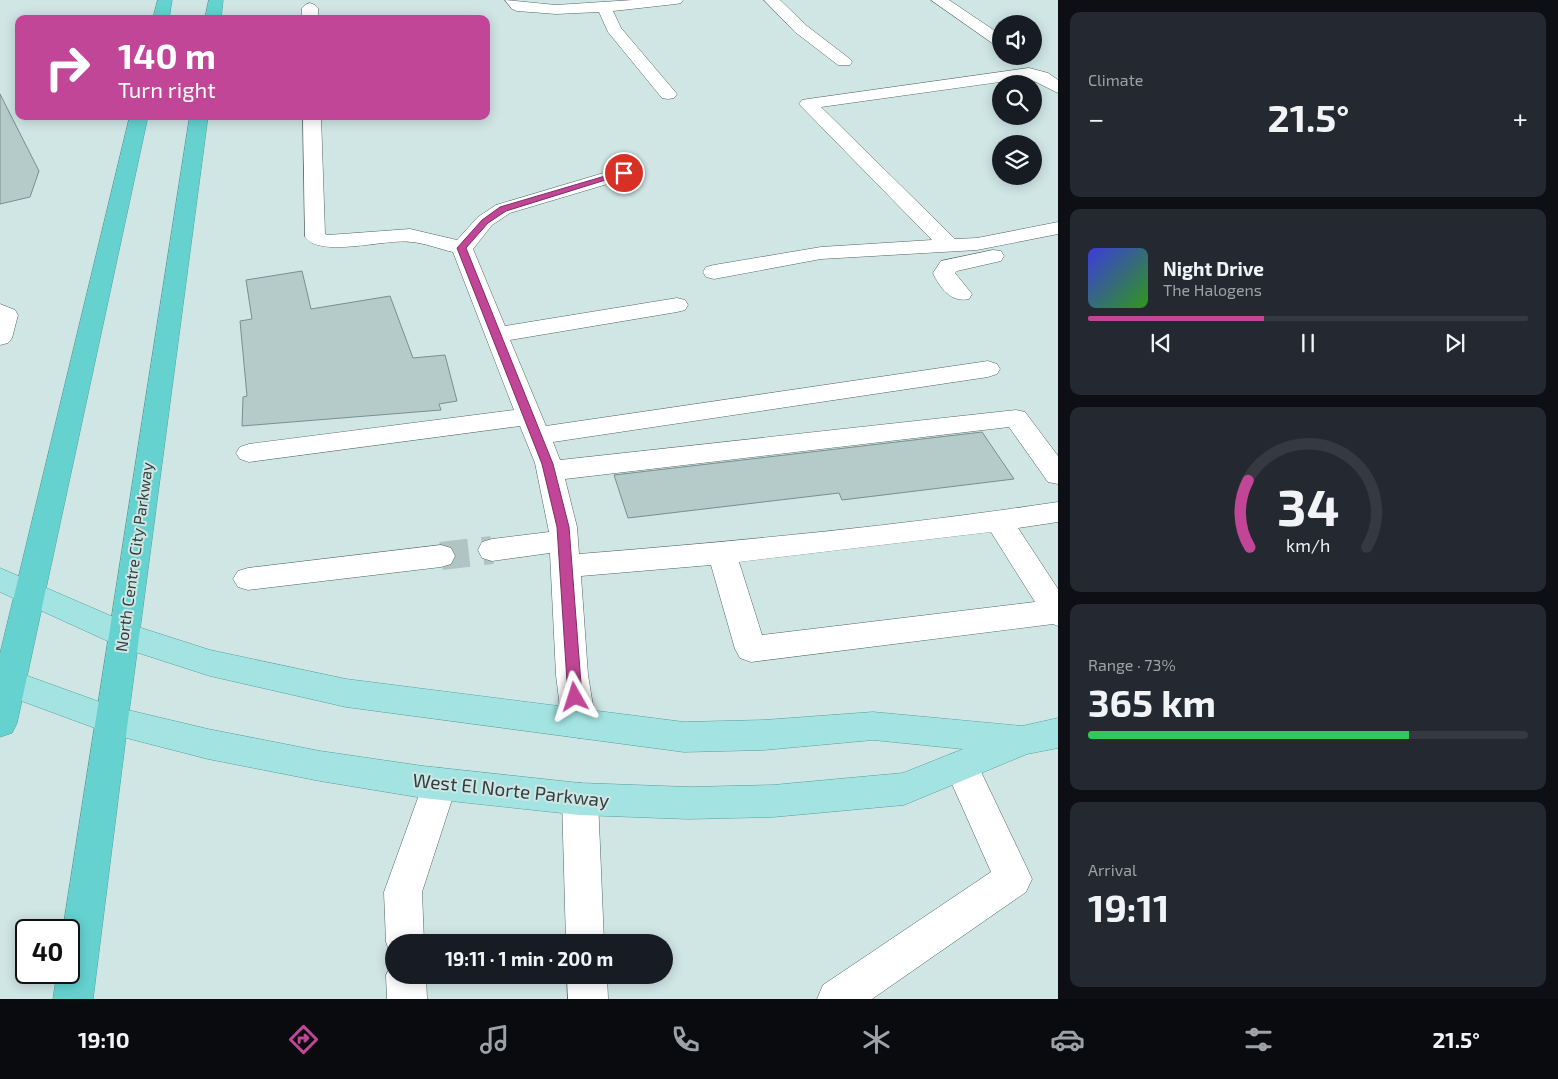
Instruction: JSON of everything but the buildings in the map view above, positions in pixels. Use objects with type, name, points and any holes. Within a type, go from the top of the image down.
[{"type":"highway","points":[[162,15],[165,0]]},
{"type":"highway","points":[[214,15],[216,0]]},
{"type":"highway","points":[[0,723],[4,681],[29,594],[138,120]]},
{"type":"highway","name":"North Centre City Parkway","points":[[73,999],[110,720],[198,120]]},
{"type":"main road","name":"West El Norte Parkway","points":[[0,579],[29,594],[123,635],[210,663],[331,691],[684,737],[764,734],[873,726],[1024,740]]},
{"type":"main road","name":"West El Norte Parkway","points":[[4,681],[110,720],[208,744],[320,766],[440,784],[580,799],[689,803],[792,799],[904,789],[1024,740],[1058,734]]},
{"type":"street","points":[[512,0],[517,6],[537,9],[604,7],[676,0]]},
{"type":"street","points":[[771,0],[801,29],[844,62]]},
{"type":"street","points":[[938,0],[956,10],[992,36]]},
{"type":"street","points":[[604,7],[614,29],[668,94]]},
{"type":"street","points":[[949,245],[808,104],[1029,73],[1042,77],[1058,88]]},
{"type":"street","points":[[312,120],[315,237],[326,241],[410,235],[462,248]]},
{"type":"street","points":[[462,248],[485,222],[503,209],[624,173]]},
{"type":"street","points":[[714,272],[821,253],[977,244],[1058,228]]},
{"type":"street","points":[[961,294],[948,281],[944,273],[949,266],[969,260],[1058,243]]},
{"type":"street","points":[[462,248],[550,471],[563,527],[572,676],[579,724]]},
{"type":"street","points":[[496,334],[677,305]]},
{"type":"street","points":[[0,312],[7,315],[0,338]]},
{"type":"street","points":[[249,453],[533,426],[988,369]]},
{"type":"street","points":[[550,471],[1016,418],[1058,475]]},
{"type":"street","points":[[492,550],[565,554],[722,554],[999,521],[1058,512]]},
{"type":"street","points":[[722,554],[751,648],[1057,613],[999,521]]},
{"type":"street","points":[[248,579],[441,556]]},
{"type":"street","points":[[837,999],[1013,879],[961,766]]},
{"type":"street","points":[[405,934],[403,892],[440,784]]},
{"type":"street","points":[[580,799],[586,934]]},
{"type":"street","points":[[406,984],[407,999]]},
{"type":"street","points":[[587,984],[588,999]]},
{"type":"tunnel","points":[[441,556],[492,550]]},
{"type":"route","points":[[575,697],[572,676],[563,527],[548,464],[462,248],[485,222],[503,209],[624,173]]}]
